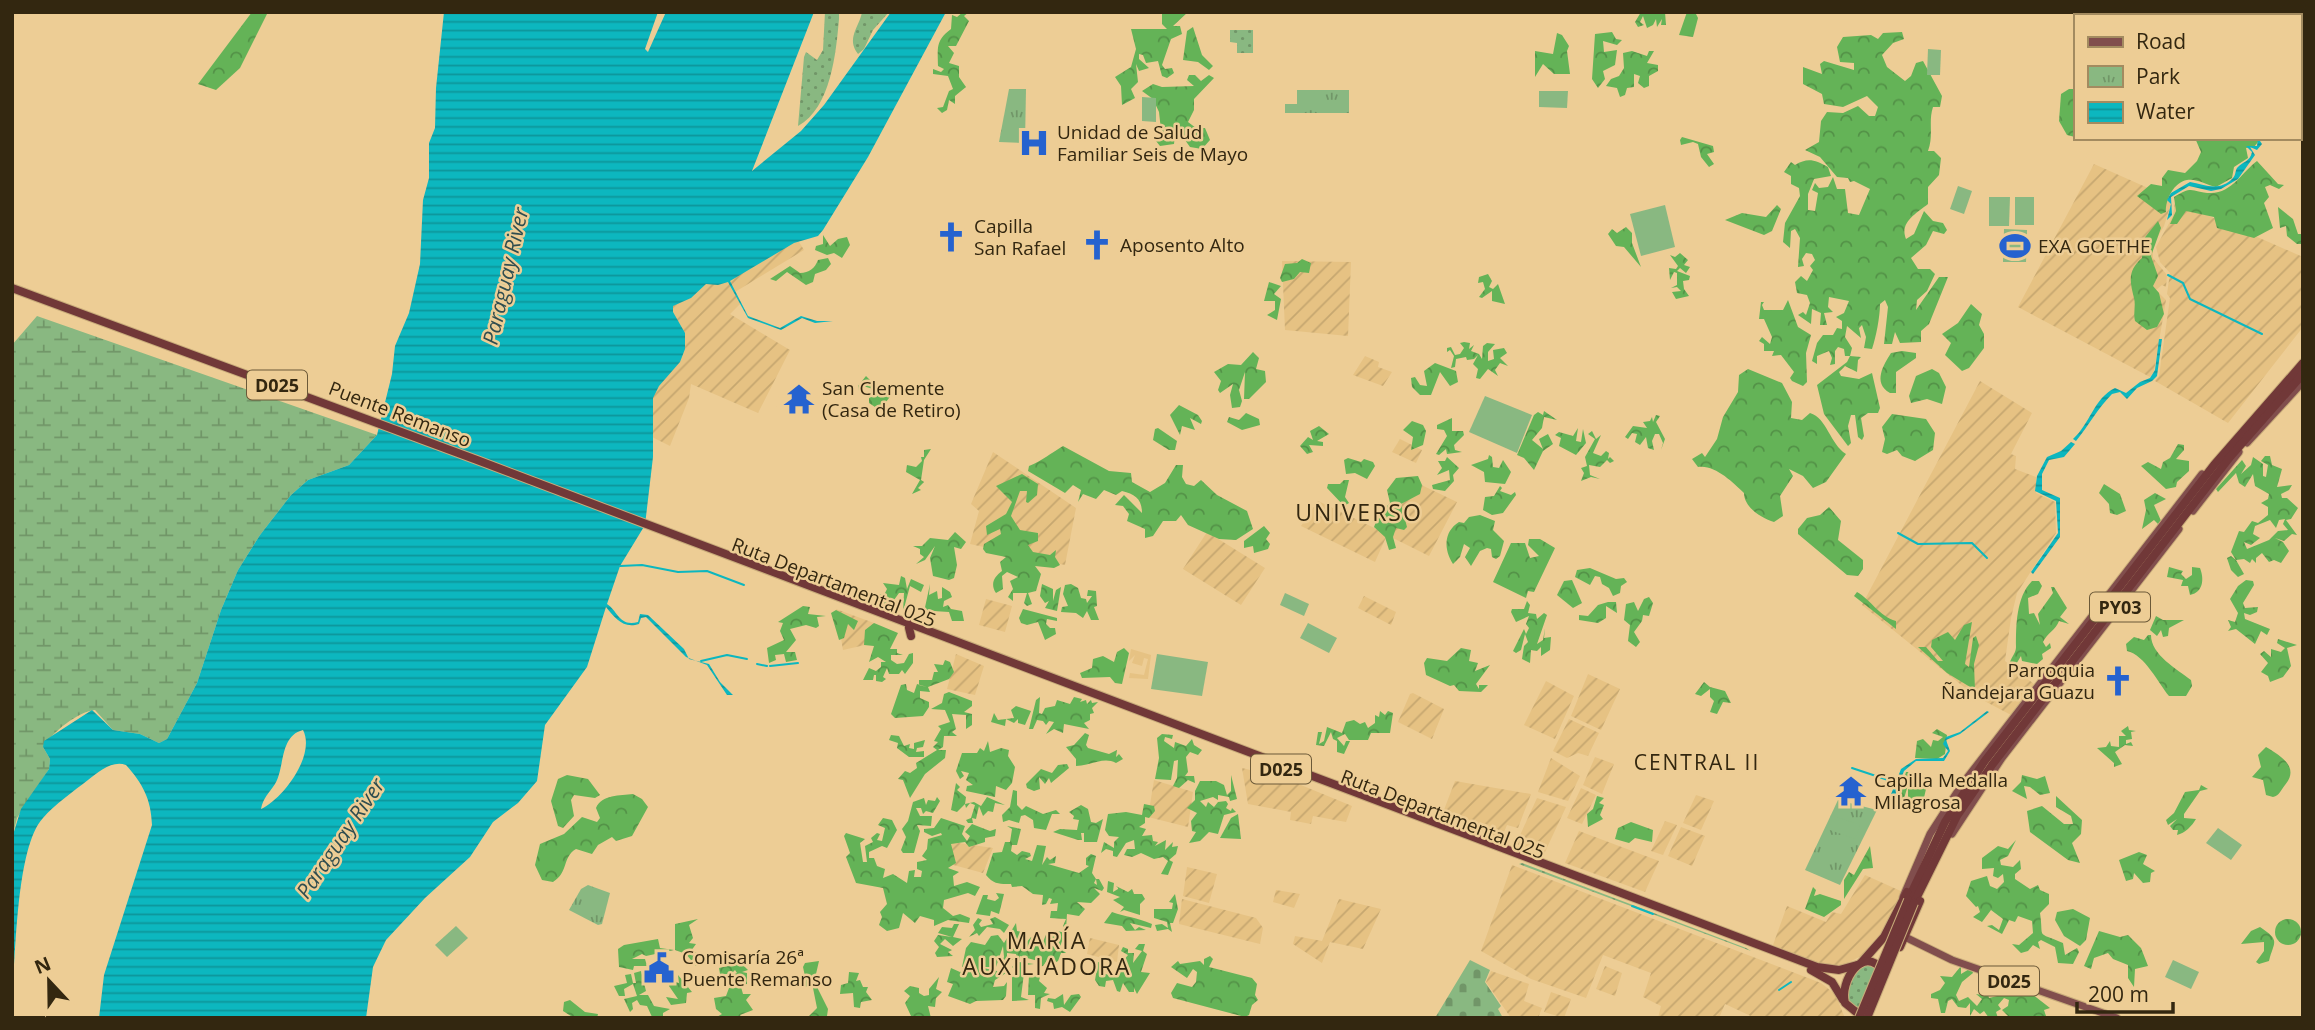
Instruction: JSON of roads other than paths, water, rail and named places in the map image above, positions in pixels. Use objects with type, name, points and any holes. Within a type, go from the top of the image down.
[{"type":"highway","name":"Puente Remanso","points":[[14,288],[712,551]]},
{"type":"highway","name":"PY03","points":[[1859,964],[1877,947],[1891,925],[1929,846],[1984,762],[2229,446],[2303,363]]},
{"type":"highway","name":"PY03","points":[[1869,1018],[1911,902],[1957,816],[1992,765],[2230,457],[2303,374]]},
{"type":"highway","name":"Ruta Departamental 025","points":[[712,551],[828,590],[1003,655],[1123,712],[1813,971],[1832,982],[1844,1002]]},
{"type":"highway","name":"Ruta Departamental 025","points":[[712,551],[910,632],[1194,728],[1816,967],[1839,970],[1859,964]]},
{"type":"highway","points":[[1948,840],[1957,816]]},
{"type":"highway","name":"PY03","points":[[1859,1018],[1945,822]]},
{"type":"highway","name":"PY03","points":[[1885,981],[1948,840]]},
{"type":"highway","points":[[1844,1002],[1852,1010],[1861,1013],[1877,1003],[1885,981],[1878,965],[1859,964],[1847,978],[1844,1002],[1848,1018]]},
{"type":"highway","name":"PY03","points":[[1869,1018],[1877,1003]]},
{"type":"main road","name":"PY03","points":[[1948,840],[2010,748],[2242,449],[2303,382]]},
{"type":"main road","name":"PY03","points":[[1891,925],[1930,835],[1963,783],[2194,484],[2229,446]]},
{"type":"main road","points":[[2101,625],[2128,596]]},
{"type":"main road","points":[[1992,765],[2010,748]]},
{"type":"main road","name":"D025","points":[[1905,937],[1951,960],[2117,1018]]},
{"type":"water","name":"Paraguay River","points":[[444,12],[658,12],[645,49],[648,52],[666,12],[814,12],[752,171],[801,131],[824,105],[891,12],[946,12],[868,157],[823,230],[818,236],[794,243],[730,281],[748,316],[780,328],[801,316],[817,321],[833,321],[815,323],[802,318],[781,330],[748,318],[728,282],[706,284],[691,298],[673,306],[673,312],[685,333],[685,349],[680,362],[659,386],[653,398],[653,457],[645,525],[620,566],[607,604],[627,622],[638,622],[640,614],[648,615],[684,649],[688,658],[646,617],[641,618],[639,624],[624,624],[606,607],[587,667],[545,725],[537,781],[518,803],[493,822],[470,857],[425,898],[386,940],[373,967],[366,1018],[99,1018],[104,975],[152,825],[145,792],[126,765],[121,764],[101,770],[65,798],[43,818],[34,832],[22,876],[12,996],[12,838],[21,809],[49,769],[50,759],[43,747],[44,741],[92,710],[113,730],[140,734],[159,743],[167,739],[197,683],[221,610],[238,570],[260,535],[291,495],[308,480],[349,465],[377,435],[392,374],[395,346],[409,313],[420,264],[423,200],[429,178],[429,143],[435,128]],"holes":[[[303,730],[305,751],[295,775],[279,796],[261,809],[278,777],[290,739]]]},
{"type":"water","points":[[2259,140],[2262,144],[2257,150],[2250,147],[2255,155],[2238,179],[2221,189],[2211,191],[2189,186],[2171,197],[2172,215],[2167,220],[2171,204],[2167,200],[2171,193],[2190,182],[2223,185],[2234,177],[2237,168],[2251,155],[2252,152],[2246,146],[2257,146]]},
{"type":"water","points":[[2159,339],[2162,339],[2157,376],[2137,388],[2127,399],[2120,392],[2112,394],[2076,441],[2073,439],[2108,392],[2115,388],[2126,393],[2150,378],[2155,370]]},
{"type":"water","points":[[2071,442],[2075,444],[2064,457],[2049,460],[2042,474],[2042,490],[2060,498],[2060,537],[2033,574],[2031,572],[2058,533],[2056,501],[2035,491],[2037,476],[2047,457],[2061,451]]},
{"type":"water","points":[[696,661],[709,664],[720,682],[733,695],[727,695],[707,665]]},
{"type":"water","points":[[1989,712],[1960,734],[1946,740],[1950,751],[1944,761],[1916,761],[1904,771],[1890,809],[1886,807],[1901,769],[1916,759],[1943,758],[1948,751],[1943,744],[1946,737],[1960,732]]},
{"type":"waterway","points":[[2164,12],[2172,14]]},
{"type":"waterway","points":[[2168,275],[2183,283],[2190,299],[2262,334]]},
{"type":"waterway","points":[[1898,533],[1918,544],[1972,543],[1987,558]]},
{"type":"waterway","points":[[620,566],[642,565],[678,572],[707,571],[744,585]]},
{"type":"waterway","points":[[701,661],[727,655],[747,659]]},
{"type":"waterway","points":[[770,666],[798,663]]},
{"type":"waterway","points":[[757,664],[767,666]]},
{"type":"waterway","points":[[1852,768],[1897,783]]},
{"type":"waterway","points":[[1632,906],[1653,914]]},
{"type":"waterway","points":[[1779,990],[1791,982]]},
{"type":"place","name":"Unidad de Salud Familiar Seis de Mayo","points":[[1034,143]]},
{"type":"place","name":"Capilla San Rafael","points":[[951,237]]},
{"type":"place","name":"Aposento Alto","points":[[1097,245]]},
{"type":"place","name":"EXA GOETHE","points":[[2015,246]]},
{"type":"place","name":"San Clemente (Casa de Retiro)","points":[[799,399]]},
{"type":"place","name":"Parroquia Ñandejara Guazu","points":[[2118,681]]},
{"type":"place","name":"Capilla Medalla MIlagrosa","points":[[1851,791]]},
{"type":"place","name":"Comisaría 26ª Puente Remanso","points":[[659,968]]},
{"type":"district","name":"UNIVERSO","points":[[1359,512]]},
{"type":"district","name":"CENTRAL II","points":[[1697,762]]},
{"type":"district","name":"MARÍA AUXILIADORA","points":[[1047,953]]}]
